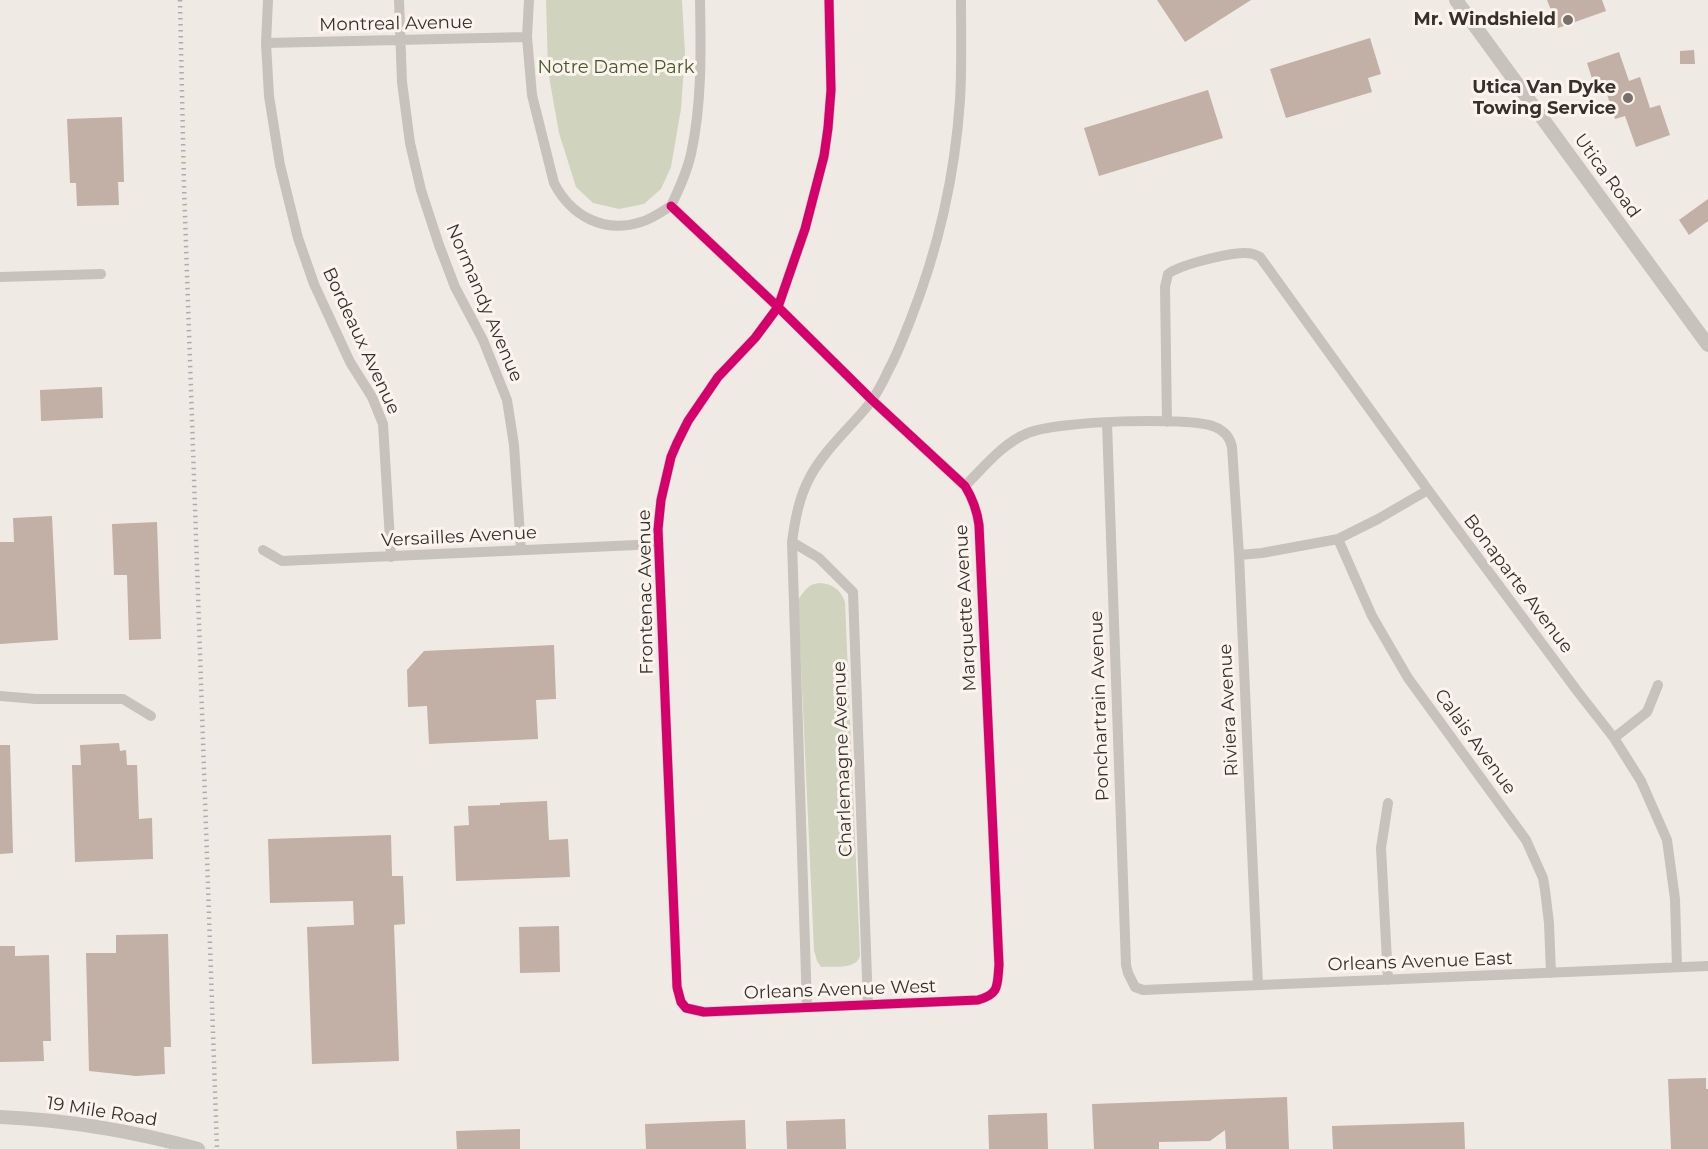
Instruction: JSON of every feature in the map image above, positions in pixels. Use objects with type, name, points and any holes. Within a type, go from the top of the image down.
[{"type":"street","name":"Bordeaux Avenue","points":[[268,0],[266,43],[269,96],[288,204],[324,308],[350,362],[372,397],[383,424],[391,557]]},
{"type":"street","name":"Normandy Avenue","points":[[399,0],[402,82],[410,143],[421,190],[439,245],[455,287],[483,340],[507,400],[514,445],[521,550]]},
{"type":"street","points":[[529,0],[527,37],[532,95],[554,183],[577,213],[610,225],[633,225],[644,222],[670,206],[682,183],[691,154],[696,122],[701,56],[700,0]]},
{"type":"street","name":"Frontenac Avenue","points":[[686,1008],[681,1002],[677,987],[657,529],[661,500],[671,457],[688,421],[718,377],[755,338],[778,306],[805,229],[824,156],[831,90],[829,0]]},
{"type":"street","points":[[807,1007],[792,542],[796,516],[810,476],[872,400],[889,369],[930,266],[948,194],[956,149],[960,99],[961,0]]},
{"type":"street","name":"Utica Road","points":[[1455,0],[1708,345]]},
{"type":"street","name":"Montreal Avenue","points":[[266,43],[527,37]]},
{"type":"street","name":"Marquette Avenue","points":[[670,206],[778,306],[872,400],[965,486],[973,500],[979,525],[999,965],[994,993]]},
{"type":"street","name":"Bonaparte Avenue","points":[[1167,422],[1165,287],[1168,274],[1181,266],[1236,254],[1252,253],[1260,256],[1428,490],[1614,738],[1641,781],[1667,840],[1675,899],[1677,967]]},
{"type":"street","points":[[0,277],[101,274]]},
{"type":"street","points":[[965,486],[1014,440],[1042,428],[1107,423],[1167,422]]},
{"type":"street","name":"Riviera Avenue","points":[[1167,422],[1214,426],[1227,435],[1232,447],[1258,985]]},
{"type":"street","name":"Ponchartrain Avenue","points":[[1107,423],[1126,965],[1135,987]]},
{"type":"street","points":[[1239,555],[1338,539],[1428,490]]},
{"type":"street","name":"Calais Avenue","points":[[1338,539],[1372,616],[1408,678],[1526,840],[1543,878],[1549,923],[1551,973]]},
{"type":"street","name":"Charlemagne Avenue","points":[[792,542],[819,558],[854,592],[868,1005]]},
{"type":"street","name":"Versailles Avenue","points":[[263,550],[282,561],[659,544]]},
{"type":"street","points":[[1614,738],[1647,712],[1658,686]]},
{"type":"street","points":[[0,696],[36,699],[123,699],[151,716]]},
{"type":"street","points":[[1388,803],[1381,848],[1388,980]]},
{"type":"street","name":"Orleans Avenue East","points":[[1135,987],[1143,990],[1708,966]]},
{"type":"street","name":"Orleans Avenue West","points":[[686,1008],[704,1012],[978,1000],[988,998],[994,993]]},
{"type":"street","name":"19 Mile Road","points":[[0,1118],[55,1121],[96,1127],[151,1137],[198,1149]]},
{"type":"green space","name":"Notre Dame Park","points":[[546,0],[682,0],[685,53],[681,109],[671,167],[661,189],[644,204],[619,209],[593,203],[576,187],[559,133],[548,71]]},
{"type":"green space","points":[[819,583],[835,588],[845,602],[860,956],[854,963],[838,967],[821,967],[814,950],[798,600],[809,586]]},
{"type":"building","points":[[1157,0],[1251,0],[1185,42]]},
{"type":"building","name":"Mr. Windshield","points":[[1547,0],[1602,0],[1606,11],[1558,28]]},
{"type":"building","points":[[1370,38],[1381,74],[1368,78],[1372,92],[1286,118],[1270,69]]},
{"type":"building","points":[[1694,50],[1695,64],[1680,64],[1680,51]]},
{"type":"building","name":"Utica Van Dyke Towing Service","points":[[1619,52],[1629,81],[1640,77],[1650,108],[1660,105],[1670,135],[1636,147],[1625,116],[1615,119],[1605,88],[1596,91],[1587,63]]},
{"type":"building","points":[[1208,90],[1223,138],[1099,176],[1084,128]]},
{"type":"building","points":[[122,117],[124,182],[118,182],[119,205],[77,206],[76,183],[70,183],[67,119]]},
{"type":"building","points":[[1708,199],[1708,221],[1689,235],[1679,220]]},
{"type":"building","points":[[102,387],[103,418],[41,421],[40,390]]},
{"type":"building","points":[[52,516],[58,640],[0,644],[0,542],[14,542],[13,518]]},
{"type":"building","points":[[157,522],[161,639],[129,640],[127,575],[114,575],[112,524]]},
{"type":"building","points":[[554,645],[556,699],[536,700],[538,739],[429,744],[427,706],[408,707],[407,670],[424,651]]},
{"type":"building","points":[[119,743],[120,751],[126,750],[127,765],[137,765],[139,819],[152,818],[153,859],[75,862],[72,765],[81,765],[80,745]]},
{"type":"building","points":[[0,745],[10,745],[13,853],[0,854]]},
{"type":"building","points":[[547,801],[549,840],[568,839],[570,877],[456,881],[454,826],[469,825],[468,806]]},
{"type":"building","points":[[391,835],[392,876],[403,876],[405,924],[394,925],[399,1061],[312,1064],[307,927],[354,925],[353,901],[270,903],[268,839]]},
{"type":"building","points":[[559,926],[560,972],[520,973],[519,927]]},
{"type":"building","points":[[168,934],[171,1047],[164,1047],[165,1074],[136,1076],[89,1071],[86,953],[116,953],[116,935]]},
{"type":"building","points":[[0,946],[15,946],[15,956],[49,955],[51,1041],[43,1041],[44,1061],[0,1062]]},
{"type":"building","points":[[1706,1078],[1708,1149],[1671,1149],[1668,1079]]},
{"type":"building","points":[[1287,1097],[1289,1149],[1226,1149],[1225,1130],[1210,1141],[1159,1142],[1159,1149],[1094,1149],[1092,1104]]},
{"type":"building","points":[[1047,1113],[1048,1149],[989,1149],[988,1115]]},
{"type":"building","points":[[845,1119],[846,1149],[787,1149],[786,1121]]},
{"type":"building","points":[[745,1120],[746,1149],[646,1149],[645,1124]]},
{"type":"building","points":[[1464,1122],[1465,1149],[1333,1149],[1332,1126]]},
{"type":"building","points":[[520,1129],[520,1149],[457,1149],[456,1131]]},
{"type":"railway","points":[[180,0],[184,186],[217,1149]]},
{"type":"cycle path","points":[[671,206],[778,307],[872,400],[965,486],[976,509],[979,525],[999,965],[996,988],[985,998],[704,1012],[686,1008],[681,1002],[677,987],[658,529],[661,500],[671,457],[688,421],[718,377],[755,338],[778,307],[805,229],[824,156],[828,128],[831,90],[829,0]]},
{"type":"place","name":"Mr. Windshield","points":[[1568,20]]},
{"type":"place","name":"Utica Van Dyke Towing Service","points":[[1628,98]]}]
